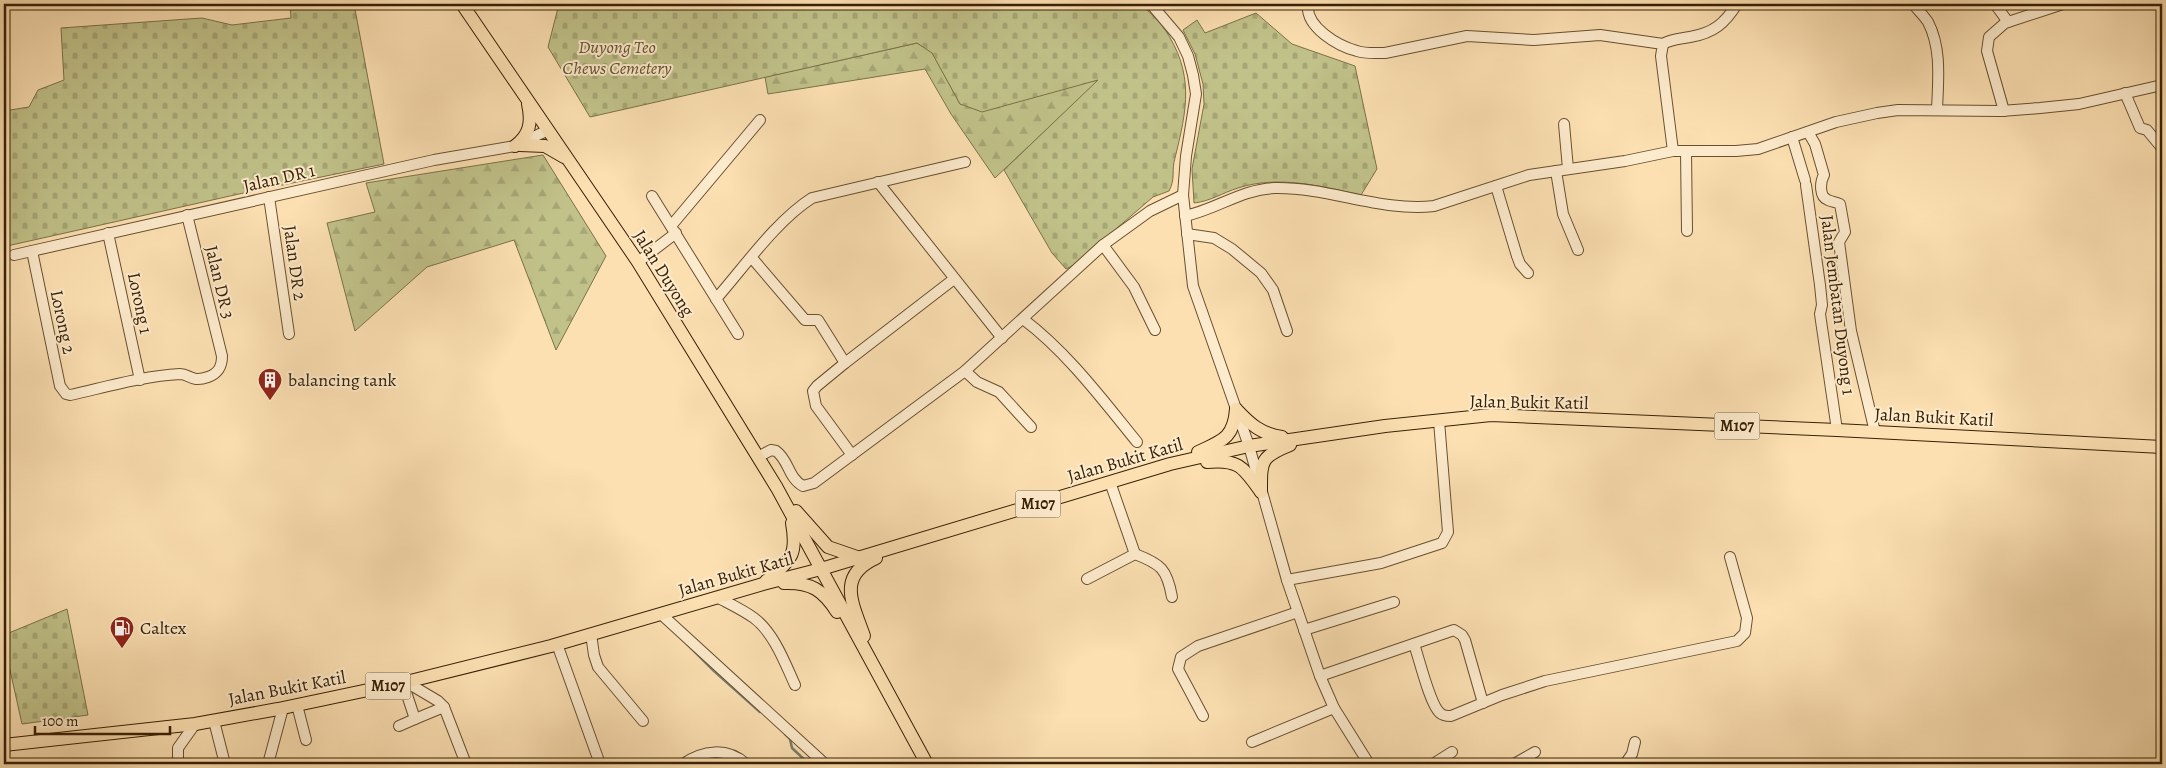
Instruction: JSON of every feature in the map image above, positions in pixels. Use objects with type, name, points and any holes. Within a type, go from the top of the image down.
[{"type":"main road","name":"Jalan Duyong","points":[[462,4],[638,262],[777,488],[874,669]]},
{"type":"main road","points":[[518,146],[530,125],[528,105],[521,92]]},
{"type":"main road","points":[[518,146],[545,146],[568,160]]},
{"type":"main road","points":[[1236,409],[1252,426],[1268,435],[1292,439]]},
{"type":"main road","points":[[1170,464],[1222,441],[1230,434],[1235,423],[1236,409]]},
{"type":"main road","name":"Jalan Bukit Katil","points":[[4,744],[195,724],[404,683],[558,644],[717,597],[822,569],[1170,464],[1250,446],[1313,435],[1439,420],[1491,416],[2162,446]]},
{"type":"main road","points":[[1261,492],[1261,469],[1264,460],[1271,452],[1313,435]]},
{"type":"main road","points":[[1170,464],[1227,460],[1246,470],[1261,492]]},
{"type":"main road","points":[[777,488],[828,547],[860,558]]},
{"type":"main road","points":[[763,584],[792,555],[796,542],[790,511]]},
{"type":"main road","points":[[874,669],[850,594],[850,584],[854,574],[864,563],[905,545]]},
{"type":"main road","points":[[763,584],[798,583],[820,591],[833,606],[874,669],[927,764]]},
{"type":"street","points":[[1151,4],[1179,37],[1188,56],[1196,94],[1182,195],[1193,286],[1250,446],[1261,492],[1287,580],[1320,676],[1334,708],[1369,764]]},
{"type":"street","points":[[1308,4],[1311,19],[1327,36],[1357,51],[1372,53],[1385,53],[1467,36],[1534,40],[1600,35],[1663,44],[1668,41],[1693,37],[1720,26],[1737,4]]},
{"type":"street","points":[[1913,4],[1926,20],[1934,35],[1938,56],[1937,110]]},
{"type":"street","points":[[1995,4],[2008,22]]},
{"type":"street","points":[[2004,111],[1987,44],[1993,33],[2008,22],[2064,4]]},
{"type":"street","points":[[1663,44],[1661,56],[1673,151]]},
{"type":"street","points":[[1185,216],[1208,209],[1244,193],[1274,188],[1309,190],[1418,208],[1448,203],[1529,175],[1625,161],[1673,151],[1758,149],[1836,122],[1877,112],[1898,110],[2004,111],[2079,104],[2162,85]]},
{"type":"street","points":[[2125,93],[2140,128],[2147,130],[2162,148]]},
{"type":"street","points":[[638,262],[673,230],[760,120]]},
{"type":"street","points":[[1564,124],[1568,169]]},
{"type":"street","name":"Jalan DR 1","points":[[14,255],[434,160],[518,146],[548,130]]},
{"type":"street","points":[[1808,132],[1812,135],[1824,175],[1821,180],[1823,196],[1826,200],[1840,204],[1845,232],[1839,242],[1851,331],[1875,432]]},
{"type":"street","name":"Jalan Jembatan Duyong 1","points":[[1792,137],[1806,182],[1820,285],[1822,305],[1820,314],[1837,430]]},
{"type":"street","points":[[1686,151],[1687,231]]},
{"type":"street","points":[[716,299],[776,230],[800,206],[812,198],[964,162]]},
{"type":"street","points":[[1556,171],[1563,214],[1578,250]]},
{"type":"street","points":[[878,182],[1002,338]]},
{"type":"street","points":[[1496,186],[1517,256],[1520,264],[1528,273]]},
{"type":"street","points":[[758,457],[771,450],[776,450],[784,458],[796,482],[803,486],[814,483],[965,370],[1103,245],[1150,211],[1182,195]]},
{"type":"street","points":[[652,196],[738,334]]},
{"type":"street","name":"Jalan DR 2","points":[[268,197],[289,334]]},
{"type":"street","name":"Jalan DR 3","points":[[140,380],[182,374],[194,380],[202,379],[217,372],[222,366],[222,356],[187,215]]},
{"type":"street","name":"Lorong 1","points":[[108,233],[140,380]]},
{"type":"street","points":[[1187,234],[1214,238],[1232,249],[1261,273],[1273,290],[1287,330]]},
{"type":"street","points":[[1103,245],[1134,287],[1155,330]]},
{"type":"street","name":"Lorong 2","points":[[32,251],[60,386],[66,394],[70,395],[140,380]]},
{"type":"street","points":[[752,258],[805,320],[818,320],[845,363]]},
{"type":"street","points":[[852,454],[816,406],[813,391],[845,363],[954,279]]},
{"type":"street","points":[[1023,319],[1038,330],[1080,373],[1137,442]]},
{"type":"street","points":[[965,370],[977,382],[999,392],[1032,427]]},
{"type":"street","points":[[1287,580],[1381,563],[1442,543],[1448,532],[1439,420]]},
{"type":"street","points":[[1110,482],[1135,554]]},
{"type":"street","points":[[1087,579],[1135,554],[1154,561],[1163,569],[1170,584],[1172,597]]},
{"type":"street","points":[[1414,644],[1432,700],[1440,714],[1451,716],[1545,681],[1737,641],[1745,633],[1747,618],[1730,557]]},
{"type":"street","points":[[717,597],[744,611],[764,627],[785,661],[795,685]]},
{"type":"street","points":[[1304,630],[1394,602]]},
{"type":"street","points":[[1203,716],[1178,669],[1181,657],[1198,646],[1298,612]]},
{"type":"street","points":[[661,614],[825,764]]},
{"type":"street","points":[[1320,676],[1449,631],[1459,632],[1465,640],[1483,703]]},
{"type":"street","points":[[591,634],[598,667],[643,721]]},
{"type":"street","points":[[558,644],[600,764]]},
{"type":"street","points":[[404,683],[438,701],[444,707],[465,764]]},
{"type":"street","points":[[404,683],[415,719]]},
{"type":"street","points":[[297,705],[306,740]]},
{"type":"street","points":[[399,726],[444,707]]},
{"type":"street","points":[[268,764],[283,708]]},
{"type":"street","points":[[1252,742],[1334,708]]},
{"type":"street","points":[[214,720],[225,764]]},
{"type":"street","points":[[178,764],[178,748],[195,724]]},
{"type":"street","points":[[1625,764],[1632,754],[1636,742]]},
{"type":"street","points":[[683,764],[708,752],[718,752],[730,755],[746,764]]},
{"type":"street","points":[[1433,764],[1452,752]]},
{"type":"street","points":[[1514,764],[1535,752]]},
{"type":"green space","points":[[290,4],[354,4],[384,164],[239,194],[7,246],[4,224],[4,111],[29,107],[38,90],[64,80],[61,28],[202,18],[232,25],[291,18]]},
{"type":"green space","name":"Duyong Teo Chews Cemetery","points":[[559,4],[1140,4],[1164,28],[1174,45],[1184,76],[1185,107],[1171,186],[1169,191],[1153,197],[1074,265],[1066,269],[1052,253],[1004,170],[1098,80],[982,112],[960,104],[932,53],[917,43],[590,117],[548,47]]},
{"type":"green space","points":[[1256,13],[1292,44],[1355,66],[1377,169],[1361,195],[1300,183],[1268,182],[1238,188],[1211,199],[1194,203],[1192,169],[1204,104],[1203,84],[1195,54],[1183,30],[1197,20],[1205,33]]},
{"type":"green space","points":[[917,43],[932,52],[960,104],[1099,80],[995,178],[951,114],[925,69],[768,94],[765,77]]},
{"type":"green space","points":[[543,155],[606,256],[556,350],[514,240],[427,267],[355,331],[327,223],[375,212],[366,183]]},
{"type":"green space","points":[[67,609],[88,715],[22,724],[4,643],[4,635]]},
{"type":"waterway","points":[[687,644],[760,712]]},
{"type":"waterway","points":[[785,734],[790,739],[792,748],[809,764]]},
{"type":"place","name":"balancing tank","points":[[270,401]]},
{"type":"place","name":"Caltex","points":[[122,649]]}]
